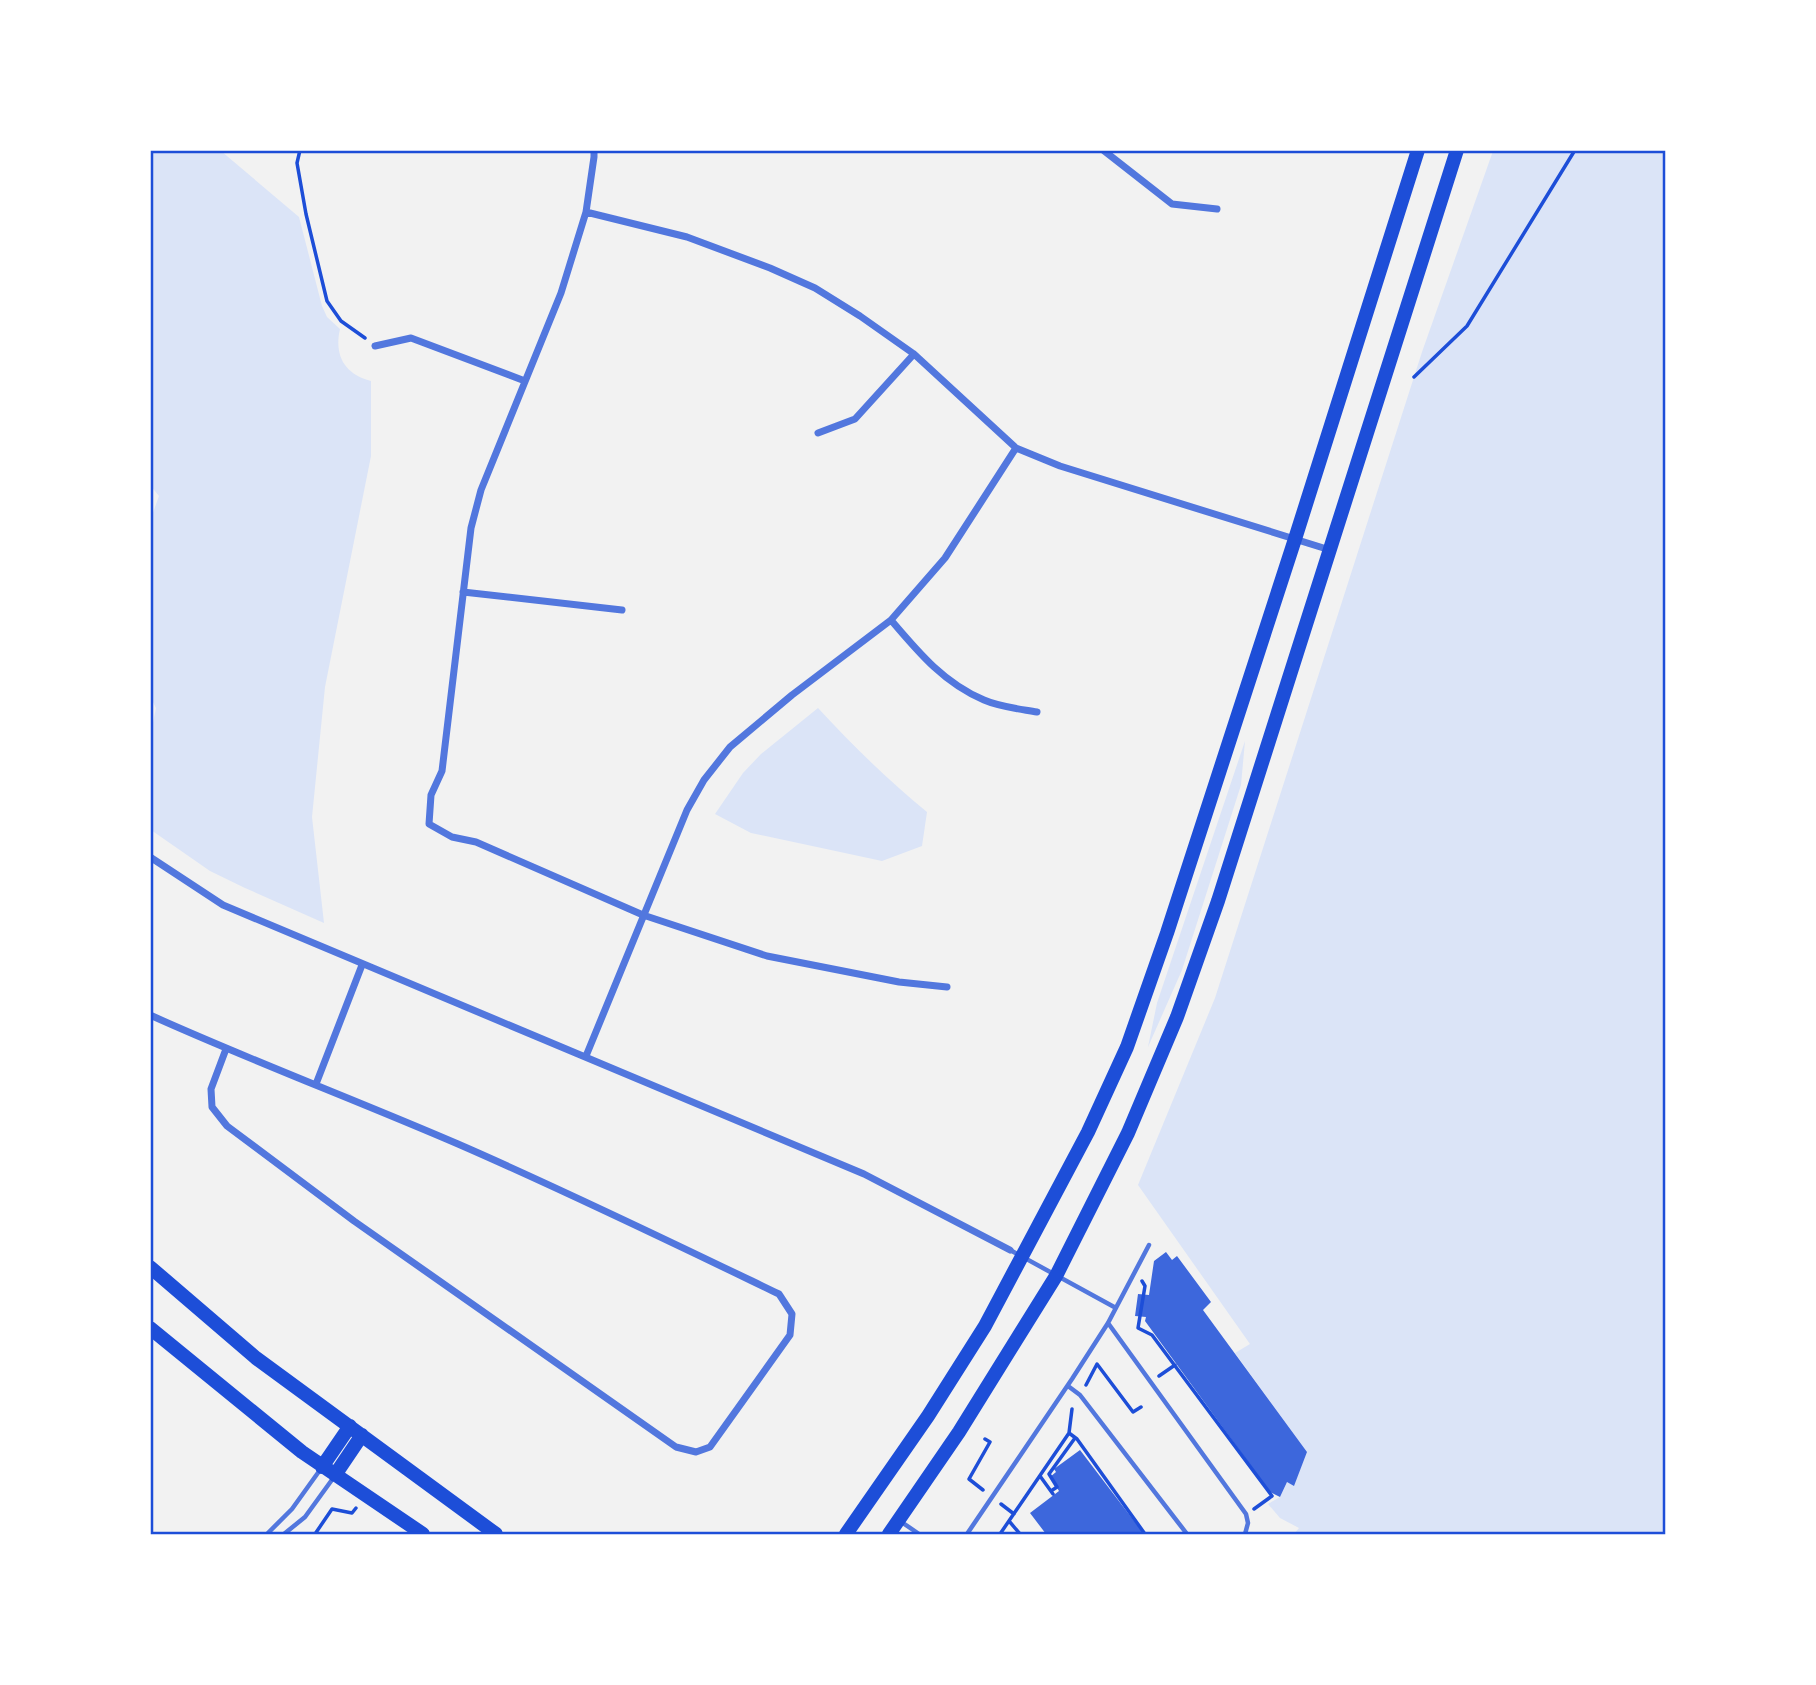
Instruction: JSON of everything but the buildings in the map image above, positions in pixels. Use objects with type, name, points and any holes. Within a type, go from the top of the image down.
[{"type":"main road","points":[[846,1535],[978,1338],[1016,1254],[1088,1132],[1127,1047],[1167,933],[1295,539],[1418,150]]},
{"type":"main road","points":[[889,1535],[959,1432],[1056,1276],[1128,1133],[1177,1017],[1218,901],[1457,150]]},
{"type":"main road","points":[[150,1267],[256,1357],[496,1535]]},
{"type":"main road","points":[[150,1328],[302,1452],[423,1535]]},
{"type":"main road","points":[[329,1471],[356,1430]]},
{"type":"street","points":[[594,150],[586,212],[561,293],[481,490],[471,528],[442,771],[430,795],[429,824],[452,837],[476,842],[643,915],[767,956],[899,982],[947,988]]},
{"type":"street","points":[[1103,150],[1172,204],[1217,209]]},
{"type":"street","points":[[586,212],[687,237],[815,288],[914,354],[1016,448],[1060,466],[1331,550]]},
{"type":"street","points":[[375,346],[411,338],[525,382]]},
{"type":"street","points":[[818,433],[855,419],[914,354]]},
{"type":"street","points":[[586,1056],[687,810],[704,780],[730,747],[792,695],[891,620],[945,558],[1016,448]]},
{"type":"street","points":[[463,592],[622,610]]},
{"type":"street","points":[[891,620],[919,654],[950,682],[986,702],[1037,712]]},
{"type":"street","points":[[150,857],[223,905],[864,1174],[1016,1254]]},
{"type":"street","points":[[316,1084],[362,965]]},
{"type":"street","points":[[150,1015],[461,1146],[779,1294],[792,1314],[790,1335],[710,1447],[696,1452],[676,1447],[354,1221],[227,1126],[212,1107],[211,1089],[226,1049]]},
{"type":"lane","points":[[967,1535],[1108,1323],[1149,1245]]},
{"type":"lane","points":[[1016,1254],[1116,1308]]},
{"type":"lane","points":[[1108,1323],[1246,1514],[1248,1523],[1245,1535]]},
{"type":"lane","points":[[1068,1386],[1080,1395],[1187,1535]]},
{"type":"lane","points":[[267,1535],[329,1471]]},
{"type":"lane","points":[[284,1535],[304,1517],[329,1471]]},
{"type":"lane","points":[[899,1520],[919,1535]]},
{"type":"path","points":[[300,150],[297,163],[306,214],[327,301],[341,321],[375,346]]},
{"type":"path","points":[[1414,377],[1467,326],[1575,150]]},
{"type":"path","points":[[1137,1269],[1145,1286],[1138,1328],[1152,1335],[1272,1496],[1246,1514]]},
{"type":"path","points":[[1085,1387],[1097,1364],[1133,1412],[1141,1407]]},
{"type":"path","points":[[1150,1381],[1175,1365]]},
{"type":"path","points":[[1000,1535],[1069,1433],[1072,1409]]},
{"type":"path","points":[[1069,1433],[1145,1535]]},
{"type":"path","points":[[1040,1476],[1052,1492],[1057,1487],[1049,1474],[1075,1438]]},
{"type":"path","points":[[982,1490],[969,1479],[990,1442],[985,1439]]},
{"type":"path","points":[[1001,1504],[1014,1514]]},
{"type":"path","points":[[315,1535],[332,1509],[352,1513],[356,1508]]},
{"type":"path","points":[[1009,1521],[1020,1535]]},
{"type":"shaded area","points":[[151,150],[221,151],[299,217],[322,306],[327,317],[340,329],[339,347],[343,362],[354,374],[371,381],[371,456],[325,687],[312,817],[324,923],[210,871],[151,830],[150,737],[156,708],[150,696],[150,521],[159,496],[150,485]]},
{"type":"shaded area","points":[[1493,151],[1665,151],[1665,1534],[1294,1534],[1299,1528],[1280,1518],[1268,1504],[1280,1497],[1287,1482],[1294,1485],[1307,1452],[1235,1353],[1250,1344],[1138,1185],[1215,998],[1422,352]]},
{"type":"shaded area","points":[[818,708],[871,762],[927,812],[922,846],[882,861],[751,833],[715,814],[743,773],[761,754]]},
{"type":"shaded area","points":[[1245,741],[1241,785],[1182,970],[1148,1047],[1157,1003]]}]
